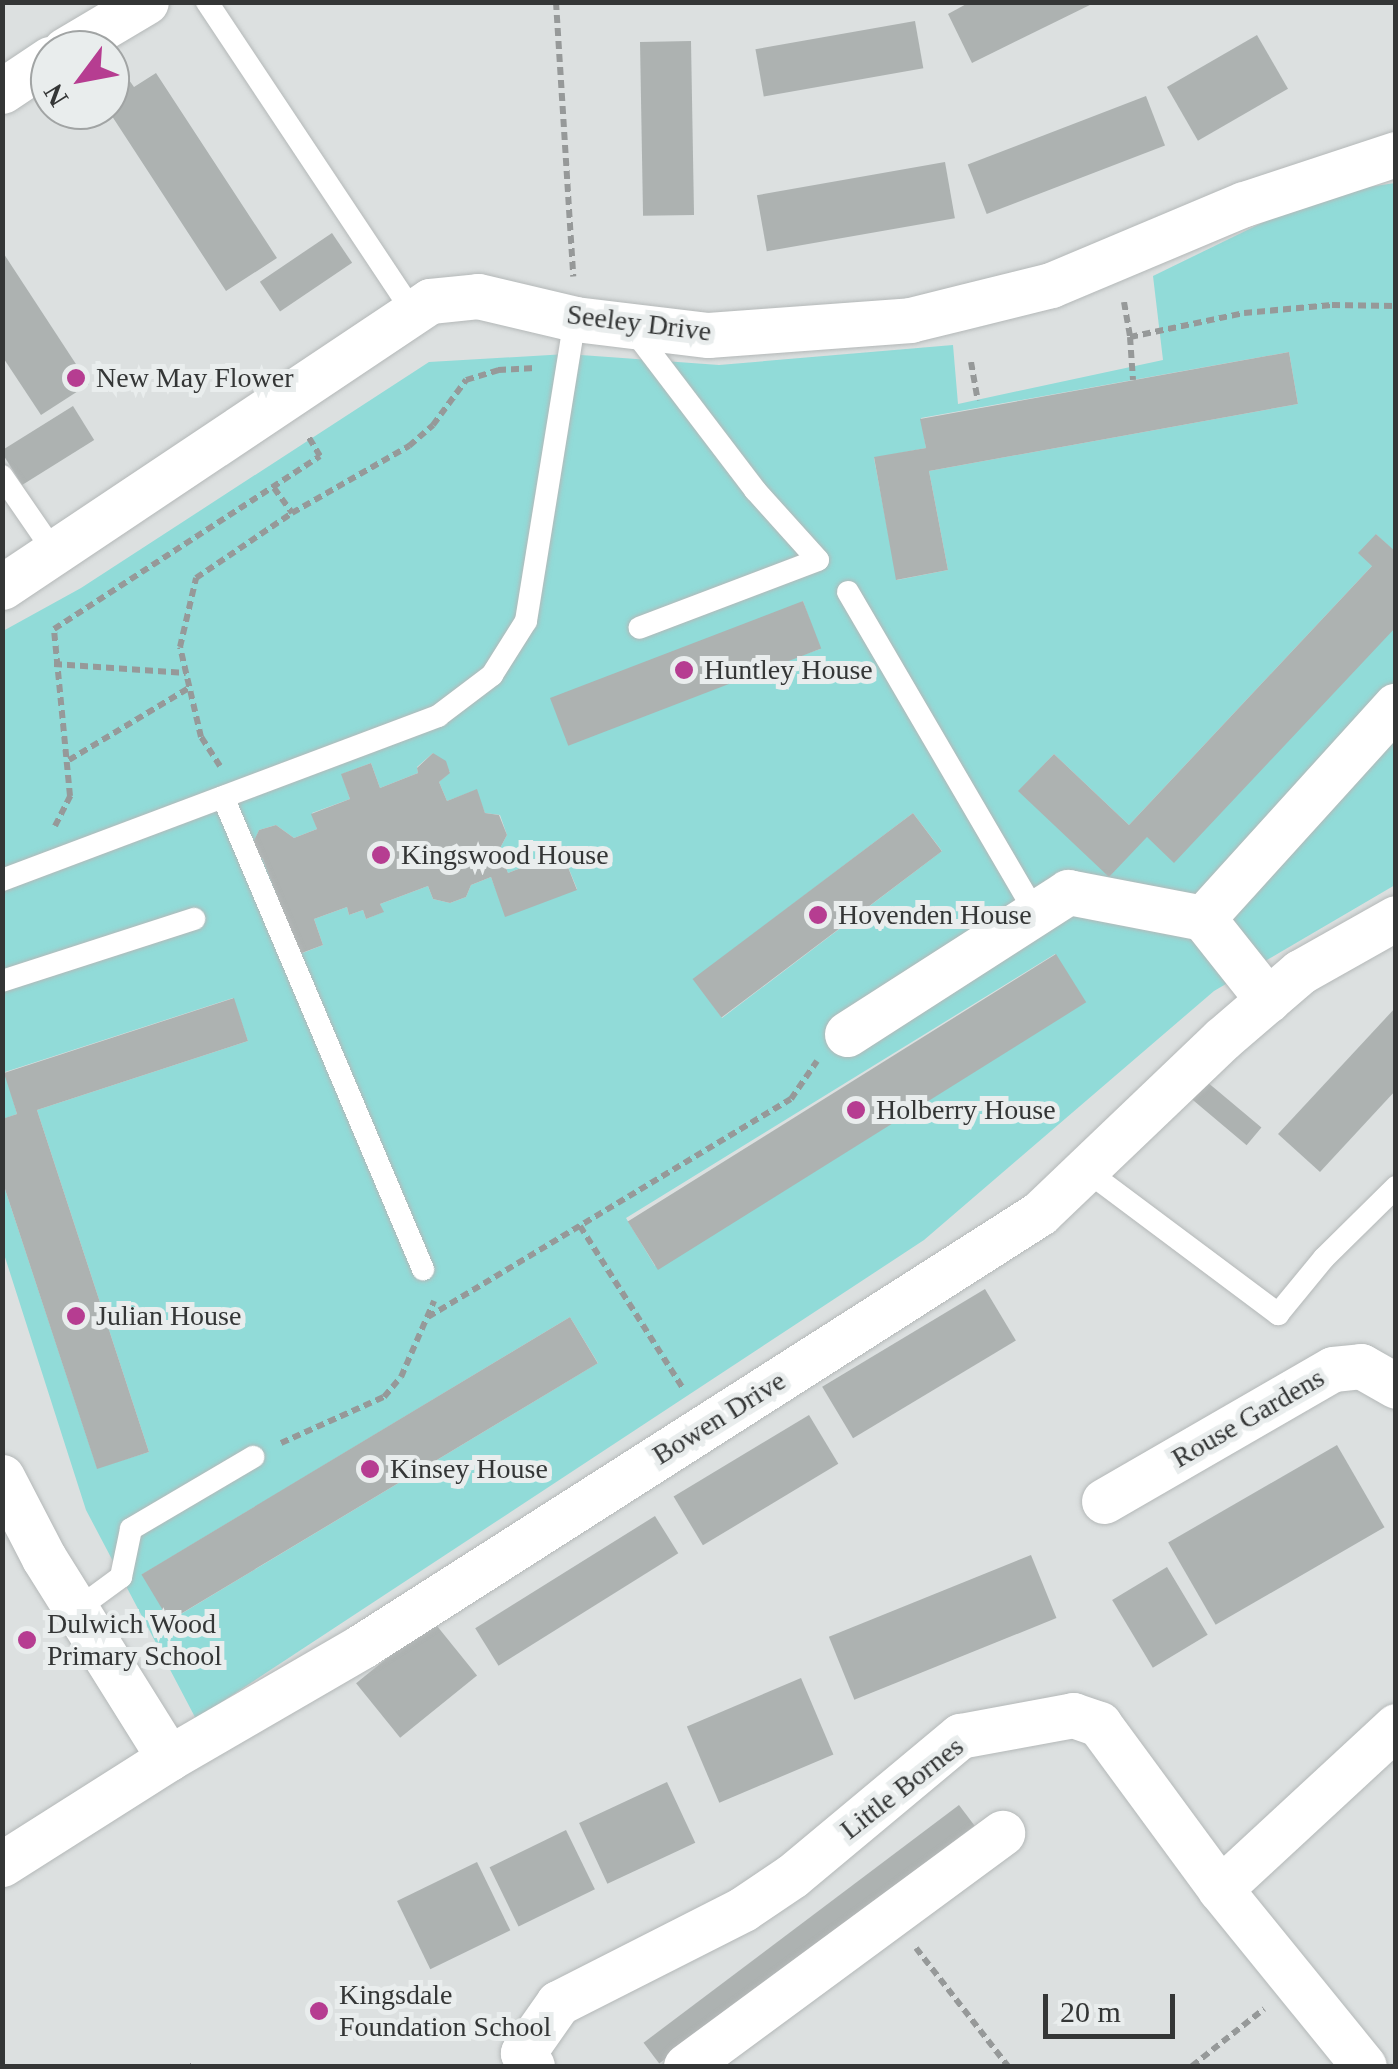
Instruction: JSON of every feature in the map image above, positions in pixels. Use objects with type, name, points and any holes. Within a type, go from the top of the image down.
[{"type":"street","points":[[98,30],[146,2]]},
{"type":"street","points":[[2,91],[30,72]]},
{"type":"street","name":"Seeley Drive","points":[[2,588],[430,301],[478,296],[576,319],[708,335],[910,320],[1051,284],[1244,204],[1396,154]]},
{"type":"street","points":[[1204,918],[1396,705]]},
{"type":"street","points":[[847,1034],[1068,892],[1204,918],[1268,1000]]},
{"type":"street","name":"Bowen Drive","points":[[2,1864],[169,1758],[362,1646],[1040,1213],[1300,972],[1396,918]]},
{"type":"street","name":"Rouse Gardens","points":[[1104,1501],[1334,1369],[1361,1366],[1396,1386]]},
{"type":"street","points":[[2,1477],[76,1610],[169,1758]]},
{"type":"street","name":"Little Bornes","points":[[532,2066],[523,2053],[558,2002],[743,1909],[792,1876],[960,1736],[1072,1716],[1099,1724],[1220,1889],[1364,2066]]},
{"type":"street","points":[[1220,1889],[1396,1726]]},
{"type":"street","points":[[686,2066],[1002,1834]]},
{"type":"lane","points":[[207,2],[412,310]]},
{"type":"lane","points":[[2,880],[438,716],[492,675],[526,620],[576,319]]},
{"type":"lane","points":[[631,327],[755,490],[818,560],[640,628]]},
{"type":"lane","points":[[2,476],[55,553]]},
{"type":"lane","points":[[848,592],[1035,912]]},
{"type":"lane","points":[[230,794],[423,1268]]},
{"type":"lane","points":[[2,981],[194,918]]},
{"type":"lane","points":[[1087,1171],[1278,1314],[1324,1258],[1396,1187]]},
{"type":"lane","points":[[76,1610],[121,1577],[131,1530],[253,1458]]},
{"type":"path","points":[[556,2],[576,319]]},
{"type":"path","points":[[1116,257],[1133,380]]},
{"type":"path","points":[[1130,337],[1244,313],[1332,305],[1396,306]]},
{"type":"path","points":[[971,362],[978,400]]},
{"type":"path","points":[[230,794],[201,736],[180,647],[196,578],[292,513],[409,446],[433,425],[466,380],[498,370],[567,366]]},
{"type":"path","points":[[27,872],[70,796],[69,760],[54,664],[54,629],[320,456]]},
{"type":"path","points":[[274,488],[292,513]]},
{"type":"path","points":[[54,664],[186,674]]},
{"type":"path","points":[[69,760],[189,688]]},
{"type":"path","points":[[428,1317],[791,1099],[821,1055],[847,1034]]},
{"type":"path","points":[[580,1226],[706,1426]]},
{"type":"path","points":[[298,1434],[384,1397],[401,1377],[436,1297]]},
{"type":"path","points":[[891,1915],[1008,2066]]},
{"type":"path","points":[[1192,2066],[1296,1983]]},
{"type":"shaded area","points":[[1395,183],[1395,552],[1376,534],[1372,566],[1129,825],[1054,754],[1019,791],[1147,837],[1395,627],[1395,885],[1214,991],[924,1240],[196,1719],[86,1510],[3,1251],[2,1180],[97,1468],[149,1452],[37,1110],[248,1041],[233,998],[5,1072],[17,1114],[3,1119],[3,631],[81,588],[429,362],[567,354],[719,365],[953,345],[958,404],[1163,360],[1153,276],[1321,194]],"holes":[[[1289,352],[1298,404],[929,471],[948,570],[897,580],[874,458],[926,448],[921,418]],[[803,601],[820,649],[565,739]],[[433,753],[450,772],[439,782],[447,801],[476,790],[485,813],[500,815],[507,835],[499,850],[508,873],[562,852],[577,889],[506,916],[491,877],[471,885],[466,897],[450,903],[433,899],[428,886],[380,904],[383,912],[366,919],[363,910],[349,915],[347,907],[314,919],[323,945],[300,954],[263,859],[252,847],[259,830],[276,825],[294,838],[317,829],[312,813],[350,799],[342,774],[371,763],[380,788],[418,773],[417,767]],[[913,813],[942,851],[722,1018],[694,979]],[[1056,955],[655,1266],[626,1218]],[[570,1317],[598,1363],[171,1620],[143,1574]]]},
{"type":"building","points":[[970,2],[1096,2],[972,63],[948,14]]},
{"type":"building","points":[[915,21],[923,68],[764,96],[755,49]]},
{"type":"building","points":[[1257,35],[1288,89],[1198,141],[1167,87]]},
{"type":"building","points":[[691,41],[694,215],[643,216],[640,42]]},
{"type":"building","points":[[156,73],[277,258],[226,291],[121,130],[130,130],[130,81],[134,87]]},
{"type":"building","points":[[1146,96],[1165,145],[987,214],[968,164]]},
{"type":"building","points":[[945,162],[955,218],[767,251],[757,195]]},
{"type":"building","points":[[332,233],[352,263],[280,311],[260,282]]},
{"type":"building","points":[[2,251],[89,384],[41,415],[2,356]]},
{"type":"building","points":[[1289,352],[1298,404],[929,471],[948,570],[896,580],[874,457],[926,448],[920,419]]},
{"type":"building","points":[[73,406],[94,440],[22,485],[2,450]]},
{"type":"building","points":[[1376,534],[1396,552],[1396,627],[1174,863],[1147,837],[1109,877],[1018,791],[1054,754],[1129,825],[1372,566],[1358,553]]},
{"type":"building","name":"Huntley House","points":[[803,601],[821,649],[568,746],[550,698]]},
{"type":"building","name":"Kingswood House","points":[[433,753],[446,761],[450,773],[439,782],[447,801],[477,789],[485,813],[499,815],[507,835],[499,850],[508,873],[562,852],[577,890],[505,917],[491,877],[471,885],[466,897],[450,903],[433,899],[428,886],[380,904],[384,912],[366,919],[363,910],[349,915],[347,907],[314,919],[323,945],[299,954],[263,859],[251,847],[259,830],[276,825],[294,838],[317,829],[311,814],[350,799],[341,774],[371,763],[380,788],[418,773],[417,768]]},
{"type":"building","name":"Hovenden House","points":[[913,813],[942,851],[721,1017],[693,979]]},
{"type":"building","name":"Holberry House","points":[[1056,954],[1086,1002],[658,1270],[628,1222]]},
{"type":"building","name":"Julian House","points":[[234,998],[248,1041],[37,1110],[149,1452],[97,1469],[2,1180],[2,1119],[17,1114],[4,1073]]},
{"type":"building","points":[[1396,1007],[1396,1090],[1320,1172],[1278,1134]]},
{"type":"building","points":[[1194,1071],[1261,1128],[1247,1145],[1179,1089]]},
{"type":"building","points":[[985,1289],[1016,1340],[853,1438],[822,1387]]},
{"type":"building","name":"Kinsey House","points":[[570,1317],[598,1363],[169,1621],[141,1575]]},
{"type":"building","points":[[809,1415],[838,1464],[703,1545],[674,1496]]},
{"type":"building","points":[[1337,1445],[1384,1527],[1216,1625],[1168,1542]]},
{"type":"building","points":[[655,1516],[678,1553],[499,1666],[475,1628]]},
{"type":"building","points":[[1031,1555],[1056,1618],[854,1700],[829,1637]]},
{"type":"building","points":[[1167,1567],[1208,1635],[1153,1668],[1112,1600]]},
{"type":"building","points":[[433,1621],[477,1675],[400,1738],[356,1683]]},
{"type":"building","points":[[801,1678],[833,1754],[719,1803],[687,1726]]},
{"type":"building","points":[[667,1782],[695,1843],[607,1884],[579,1823]]},
{"type":"building","points":[[959,1805],[975,1826],[659,2063],[644,2043]]},
{"type":"building","points":[[566,1830],[595,1889],[519,1927],[490,1867]]},
{"type":"building","points":[[477,1862],[510,1930],[430,1969],[397,1901]]},
{"type":"place","name":"New May Flower","points":[[76,378]]},
{"type":"place","name":"Huntley House","points":[[684,670]]},
{"type":"place","name":"Kingswood House","points":[[381,855]]},
{"type":"place","name":"Hovenden House","points":[[818,915]]},
{"type":"place","name":"Holberry House","points":[[856,1110]]},
{"type":"place","name":"Julian House","points":[[76,1316]]},
{"type":"place","name":"Kinsey House","points":[[370,1469]]},
{"type":"place","name":"Dulwich Wood Primary School","points":[[27,1640]]},
{"type":"place","name":"Kingsdale Foundation School","points":[[319,2011]]}]
